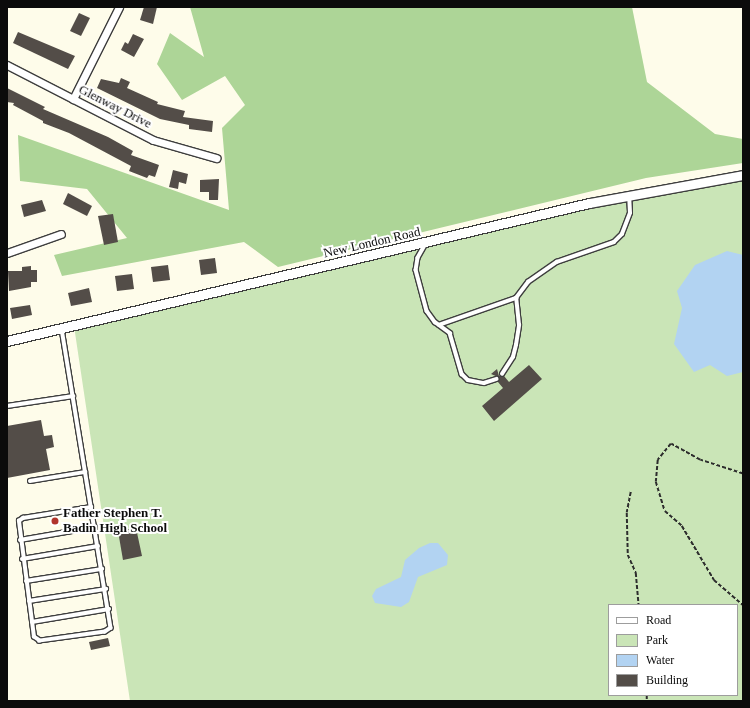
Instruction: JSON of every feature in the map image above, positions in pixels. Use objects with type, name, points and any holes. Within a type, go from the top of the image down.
[{"type":"street","points":[[73,99],[119,7]]},
{"type":"street","name":"Glenway Drive","points":[[7,65],[153,140],[216,158]]},
{"type":"street","name":"New London Road","points":[[7,341],[535,216],[629,196],[743,175]]},
{"type":"street","points":[[7,253],[61,234]]},
{"type":"lane","points":[[438,325],[516,298],[528,282],[557,262],[614,242],[622,234],[630,213],[629,196]]},
{"type":"lane","points":[[426,243],[418,258],[416,270],[427,311],[438,325],[450,333],[462,374],[468,380],[484,382],[496,379]]},
{"type":"lane","points":[[502,374],[513,357],[516,345],[519,325],[516,298]]},
{"type":"lane","points":[[62,329],[73,396],[85,472],[91,508],[94,527],[106,589],[111,628],[105,632],[40,641],[34,637],[18,526],[23,518],[91,508]]},
{"type":"lane","points":[[7,406],[73,396]]},
{"type":"lane","points":[[30,481],[85,472]]},
{"type":"lane","points":[[20,540],[94,527]]},
{"type":"lane","points":[[22,559],[98,546]]},
{"type":"lane","points":[[26,581],[102,569]]},
{"type":"lane","points":[[29,601],[106,589]]},
{"type":"lane","points":[[32,622],[109,609]]},
{"type":"path","points":[[743,474],[700,460],[671,444],[658,460],[656,482],[665,510],[682,526],[714,580],[743,605]]},
{"type":"path","points":[[631,492],[627,513],[628,555],[636,573],[639,604]]},
{"type":"green space","points":[[190,7],[632,7],[647,82],[715,134],[743,139],[743,163],[646,178],[278,267],[244,242],[62,276],[54,255],[127,238],[87,189],[20,181],[18,135],[229,210],[222,128],[245,105],[225,76],[182,100],[157,64],[170,33],[204,57]]},
{"type":"green space","points":[[743,175],[743,701],[130,701],[74,326],[589,203]]},
{"type":"water","points":[[727,251],[743,255],[743,372],[727,376],[710,365],[694,372],[674,344],[682,308],[677,291],[695,265]]},
{"type":"water","points":[[430,543],[438,543],[448,555],[447,565],[418,577],[409,602],[401,607],[375,603],[372,596],[376,589],[401,577],[405,560],[419,548]]},
{"type":"building","points":[[144,7],[157,7],[153,24],[140,20]]},
{"type":"building","points":[[79,13],[90,18],[81,36],[70,31]]},
{"type":"building","points":[[18,32],[75,56],[68,69],[13,43]]},
{"type":"building","points":[[133,34],[144,39],[134,57],[121,50],[125,42],[128,44]]},
{"type":"building","points":[[121,78],[130,82],[127,88],[158,102],[157,104],[185,111],[183,117],[213,121],[212,132],[189,129],[189,125],[160,119],[97,88],[101,79],[119,83]]},
{"type":"building","points":[[7,88],[45,107],[43,109],[108,137],[133,151],[131,155],[159,165],[155,177],[149,175],[147,178],[129,171],[131,166],[69,133],[43,123],[43,121],[13,105],[14,103],[7,102]]},
{"type":"building","points":[[173,170],[188,174],[186,184],[179,182],[178,189],[169,187]]},
{"type":"building","points":[[219,179],[218,200],[209,200],[209,192],[200,192],[200,180]]},
{"type":"building","points":[[68,193],[92,206],[87,216],[63,204]]},
{"type":"building","points":[[42,200],[46,211],[24,217],[21,205]]},
{"type":"building","points":[[113,214],[118,242],[104,245],[98,216]]},
{"type":"building","points":[[215,258],[217,273],[201,275],[199,260]]},
{"type":"building","points":[[168,265],[170,280],[153,282],[151,267]]},
{"type":"building","points":[[31,266],[31,270],[37,270],[37,282],[31,282],[31,287],[9,291],[8,271],[22,271],[22,267]]},
{"type":"building","points":[[132,274],[134,289],[117,291],[115,276]]},
{"type":"building","points":[[89,288],[92,302],[71,306],[68,293]]},
{"type":"building","points":[[30,305],[32,315],[12,319],[10,308]]},
{"type":"building","points":[[529,365],[542,379],[494,421],[482,406],[503,388],[498,382],[498,377],[491,374],[497,369],[499,376],[504,376],[509,382]]},
{"type":"building","points":[[41,420],[44,436],[52,435],[54,447],[46,449],[50,470],[7,478],[7,426]]},
{"type":"building","points":[[136,528],[142,556],[123,560],[118,531]]},
{"type":"building","points":[[108,638],[110,646],[91,650],[89,642]]},
{"type":"place","name":"Father Stephen T. Badin High School","points":[[55,521]]}]
